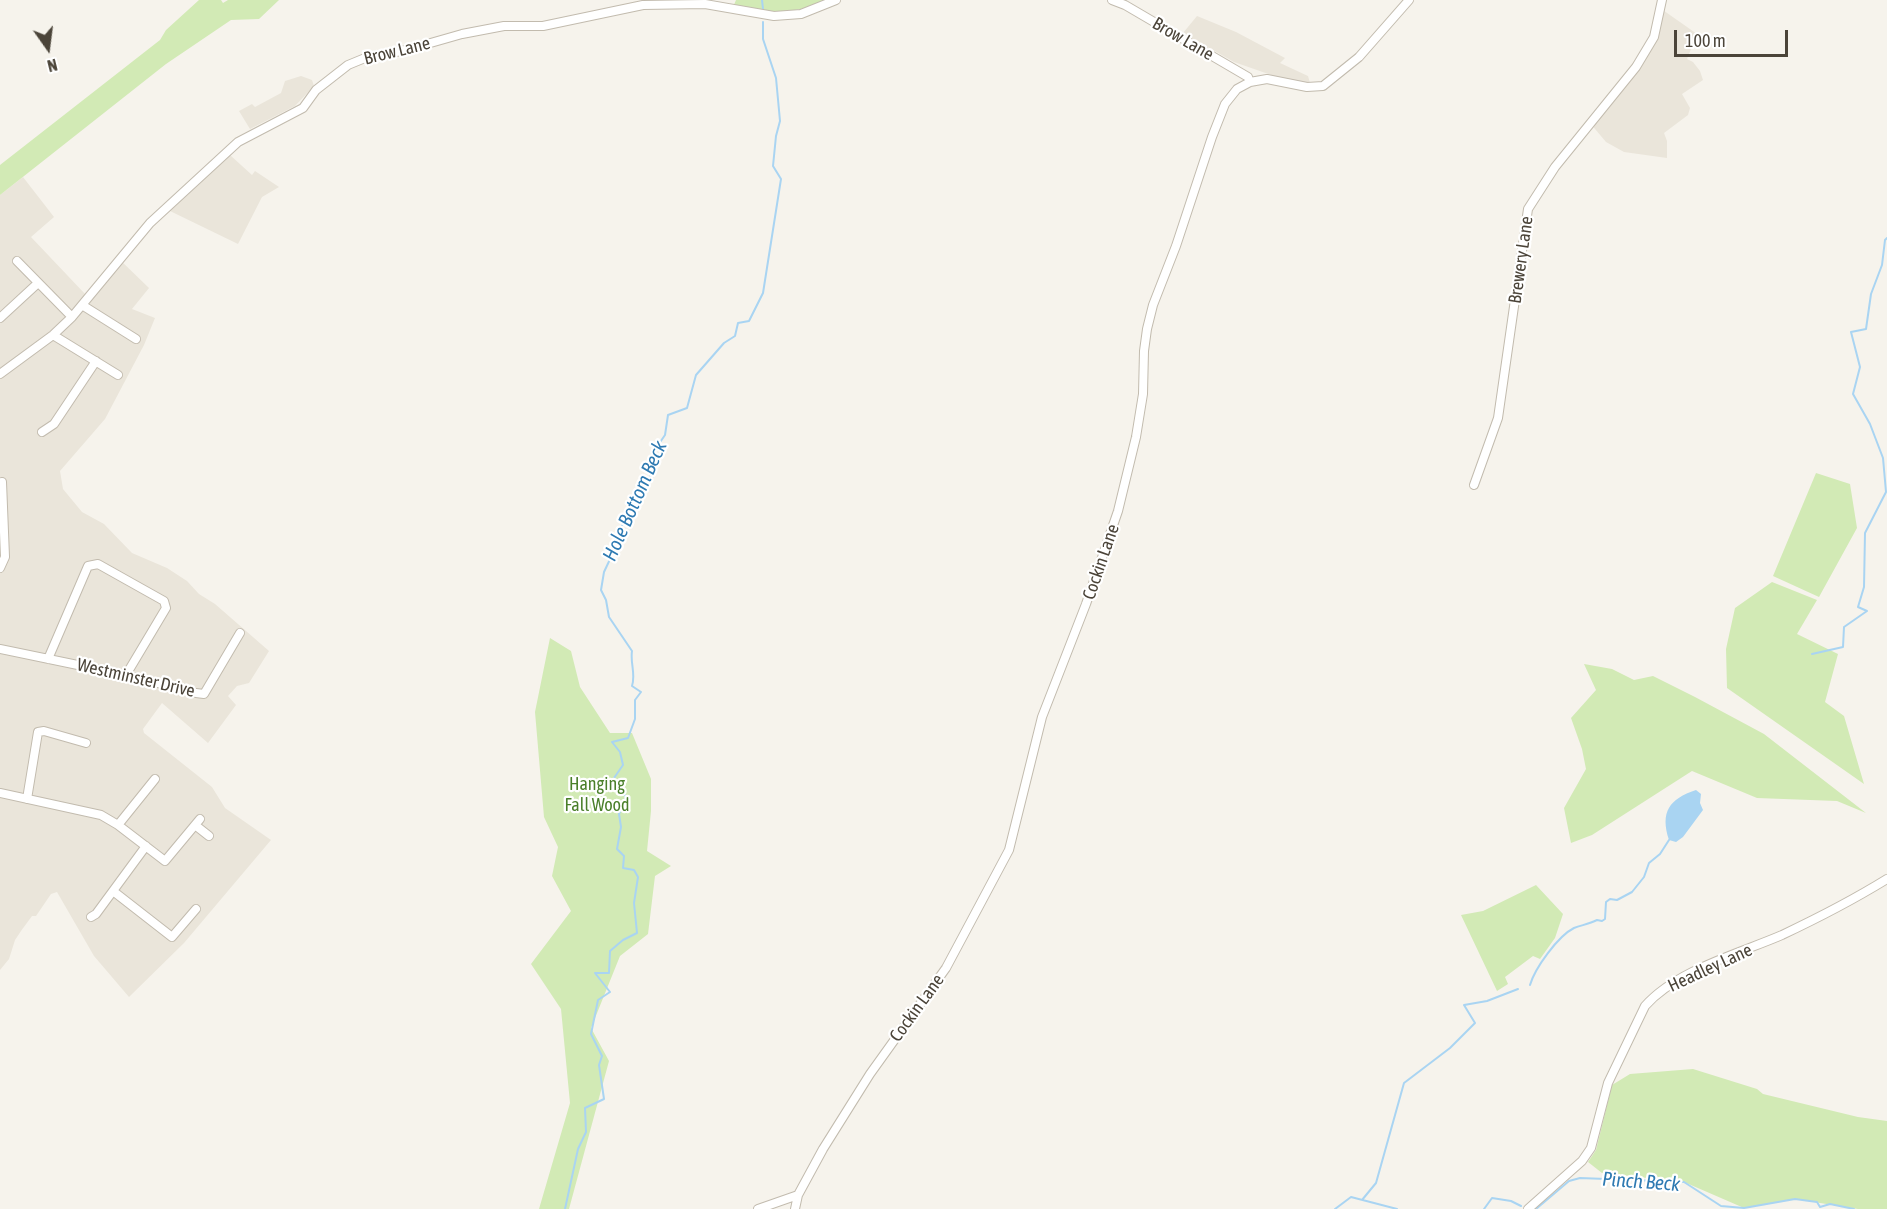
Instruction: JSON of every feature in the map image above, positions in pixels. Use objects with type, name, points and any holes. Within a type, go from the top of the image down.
[{"type":"street","name":"Brow Lane","points":[[0,374],[72,317],[150,223],[238,142],[303,108],[316,90],[348,65],[365,58],[406,50],[472,32],[504,26],[543,26],[643,5],[705,4],[774,16],[801,14],[836,0]]},
{"type":"street","name":"Brow Lane","points":[[1112,0],[1125,5],[1230,66],[1248,77],[1250,82]]},
{"type":"street","points":[[1250,82],[1267,79],[1307,87],[1323,86],[1359,57],[1409,0]]},
{"type":"street","name":"Brewery Lane","points":[[1474,485],[1498,418],[1528,208],[1555,167],[1636,67],[1653,37],[1662,0]]},
{"type":"street","name":"Cockin Lane","points":[[795,1209],[798,1195],[823,1149],[870,1074],[946,968],[1009,850],[1042,717],[1086,604],[1118,511],[1136,437],[1143,394],[1144,351],[1153,305],[1225,104],[1237,89],[1250,82]]},
{"type":"street","points":[[17,261],[72,317]]},
{"type":"street","points":[[0,318],[38,283]]},
{"type":"street","points":[[82,305],[136,339]]},
{"type":"street","points":[[53,334],[118,375]]},
{"type":"street","points":[[42,432],[54,424],[96,362]]},
{"type":"street","points":[[0,568],[6,556],[2,482]]},
{"type":"street","points":[[48,658],[88,566],[98,564],[164,601],[166,608],[126,675]]},
{"type":"street","name":"Westminster Drive","points":[[0,649],[204,694],[240,633]]},
{"type":"street","points":[[27,799],[38,732],[44,730],[86,743]]},
{"type":"street","points":[[118,825],[155,779]]},
{"type":"street","points":[[0,793],[101,815],[118,825],[165,861],[197,822],[209,836]]},
{"type":"street","points":[[91,917],[146,846]]},
{"type":"street","name":"Headley Lane","points":[[1528,1209],[1582,1161],[1591,1148],[1608,1083],[1645,1006],[1653,997],[1694,972],[1783,934],[1852,901],[1887,879]]},
{"type":"street","points":[[112,891],[172,937],[196,909]]},
{"type":"street","points":[[758,1209],[798,1195]]},
{"type":"shaded area","points":[[1660,8],[1697,34],[1687,59],[1693,62],[1700,71],[1703,80],[1682,94],[1690,108],[1688,115],[1664,133],[1667,141],[1667,158],[1624,152],[1606,142],[1590,123],[1654,37]]},
{"type":"shaded area","points":[[1197,16],[1236,32],[1285,58],[1280,63],[1308,76],[1310,83],[1277,77],[1234,62],[1183,33]]},
{"type":"shaded area","points":[[301,76],[312,80],[314,86],[295,106],[250,129],[239,111],[252,104],[255,107],[281,93],[285,81]]},
{"type":"shaded area","points":[[230,155],[252,175],[255,171],[279,187],[262,197],[238,244],[170,211]]},
{"type":"shaded area","points":[[23,177],[54,217],[31,237],[86,295],[117,257],[149,288],[132,309],[155,318],[144,345],[105,419],[60,471],[63,489],[82,512],[104,524],[132,553],[167,568],[187,581],[199,594],[215,604],[269,651],[249,683],[237,686],[228,696],[236,705],[208,743],[162,703],[143,729],[144,733],[212,787],[225,808],[271,840],[184,943],[129,997],[94,956],[57,892],[51,894],[36,916],[32,916],[21,931],[15,940],[9,959],[0,970],[0,195]]},
{"type":"green space","points":[[199,0],[221,0],[223,3],[228,0],[279,0],[259,19],[231,20],[166,64],[0,195],[0,165],[160,40],[166,30]]},
{"type":"green space","points":[[736,0],[828,0],[802,9],[781,11],[733,7]]},
{"type":"green space","points":[[1816,473],[1850,484],[1857,528],[1819,597],[1773,576]]},
{"type":"green space","points":[[1772,582],[1817,600],[1797,634],[1838,654],[1825,702],[1844,716],[1864,784],[1727,688],[1726,649],[1735,608]]},
{"type":"green space","name":"Hanging Fall Wood","points":[[550,638],[571,651],[580,687],[610,733],[632,733],[651,779],[647,851],[671,866],[655,876],[648,934],[620,956],[591,1028],[609,1061],[569,1209],[539,1209],[570,1103],[561,1009],[531,964],[571,911],[552,876],[558,847],[544,817],[535,712]]},
{"type":"green space","points":[[1584,664],[1612,669],[1634,680],[1653,676],[1695,697],[1764,734],[1866,813],[1837,801],[1757,798],[1692,771],[1592,835],[1571,843],[1564,808],[1586,769],[1582,749],[1571,718],[1596,690]]},
{"type":"green space","points":[[1536,885],[1563,914],[1555,938],[1540,959],[1533,956],[1505,977],[1508,984],[1497,991],[1461,915],[1483,911]]},
{"type":"green space","points":[[1693,1069],[1757,1089],[1763,1094],[1858,1117],[1887,1121],[1887,1209],[1858,1209],[1795,1199],[1744,1208],[1684,1182],[1602,1173],[1588,1162],[1596,1150],[1612,1085],[1630,1074]]},
{"type":"water","points":[[1696,790],[1701,794],[1700,803],[1703,810],[1683,837],[1676,842],[1669,840],[1666,830],[1666,814],[1669,808],[1679,798]]},
{"type":"waterway","name":"Hole Bottom Beck","points":[[762,0],[763,9]]},
{"type":"waterway","name":"Hole Bottom Beck","points":[[565,1209],[578,1149],[586,1132],[585,1108],[604,1099],[599,1065],[602,1056],[591,1034],[598,1000],[610,992],[595,973],[609,973],[610,951],[623,940],[637,933],[634,903],[638,877],[634,870],[623,868],[624,856],[617,849],[621,827],[619,814],[626,797],[614,778],[623,765],[620,752],[612,742],[628,738],[635,719],[635,700],[641,692],[632,686],[632,651],[609,617],[606,600],[601,590],[604,572],[612,555],[618,532],[645,489],[654,467],[654,451],[665,435],[668,415],[687,408],[696,375],[724,343],[735,336],[738,323],[749,321],[763,293],[781,179],[773,166],[780,121],[776,78],[763,39],[763,22]]},
{"type":"waterway","points":[[1812,654],[1843,647],[1844,627],[1867,611],[1858,607],[1864,587],[1865,533],[1886,492],[1883,458],[1870,424],[1853,394],[1860,367],[1851,332],[1866,329],[1871,294],[1882,265],[1887,238]]},
{"type":"waterway","points":[[1530,985],[1554,945],[1574,928],[1605,919],[1606,902],[1610,899],[1617,900],[1632,892],[1644,877],[1649,863],[1660,854],[1669,840]]},
{"type":"waterway","points":[[1362,1200],[1376,1183],[1404,1083],[1450,1048],[1475,1023],[1464,1005],[1487,1001],[1518,989]]},
{"type":"waterway","name":"Pinch Beck","points":[[1536,1209],[1569,1181],[1580,1178],[1684,1182],[1721,1206],[1744,1208],[1795,1199],[1817,1202],[1820,1207],[1830,1204],[1854,1209]]},
{"type":"waterway","name":"Pinch Beck","points":[[1335,1209],[1351,1197],[1397,1209]]},
{"type":"waterway","name":"Pinch Beck","points":[[1484,1209],[1492,1198],[1511,1201],[1521,1206]]}]
